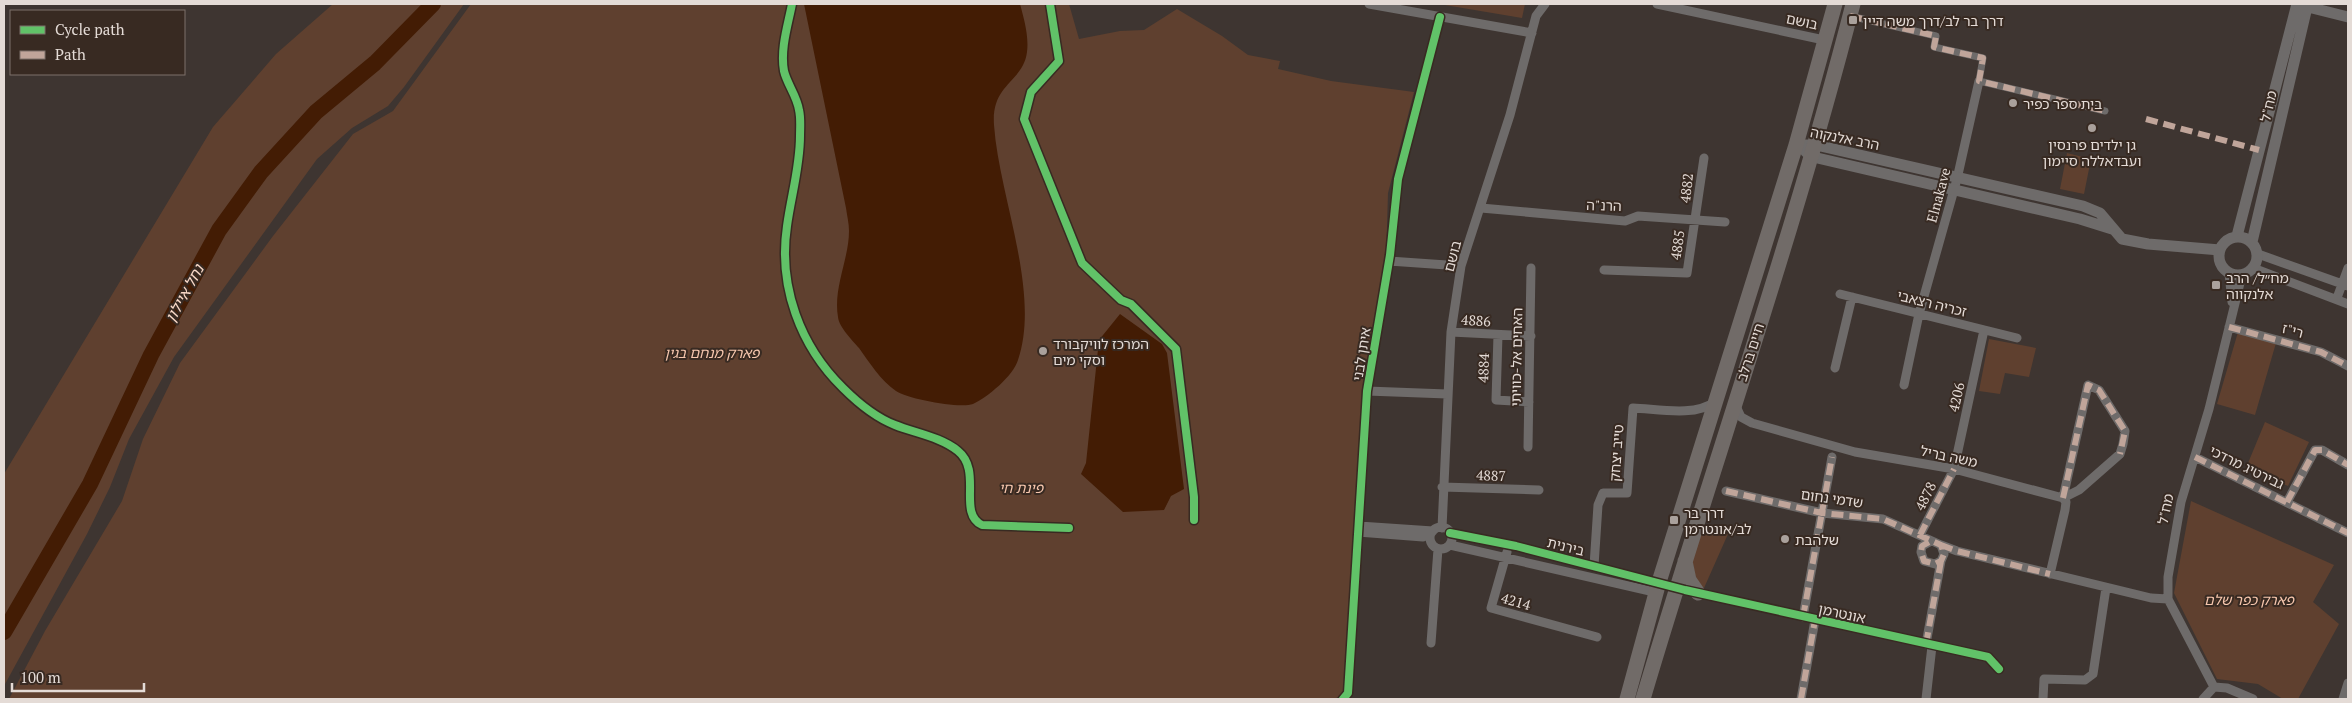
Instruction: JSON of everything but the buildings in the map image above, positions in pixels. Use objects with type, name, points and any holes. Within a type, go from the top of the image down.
[{"type":"main road","name":"חיים ברלב","points":[[1627,699],[1658,587],[1796,145],[1835,4]]},
{"type":"main road","name":"חיים ברלב","points":[[1643,699],[1684,560],[1814,151],[1852,10]]},
{"type":"main road","points":[[1684,560],[1689,580],[1698,593]]},
{"type":"street","points":[[792,4],[783,52],[784,71],[799,109],[800,137],[799,159],[786,227],[784,253],[791,302],[801,330],[828,372],[861,404],[892,425],[941,441],[961,454],[970,470],[970,511],[975,522],[982,525],[1069,528]]},
{"type":"street","points":[[1050,4],[1060,61],[1031,92],[1024,119],[1082,263],[1120,300],[1131,304],[1176,349],[1194,497],[1194,520]]},
{"type":"street","points":[[1370,4],[1532,33]]},
{"type":"street","name":"בושם","points":[[1446,530],[1442,487],[1450,332],[1461,266],[1510,115],[1536,16],[1546,4]]},
{"type":"street","name":"בושם","points":[[1657,4],[1824,40]]},
{"type":"street","points":[[2300,5],[2348,17]]},
{"type":"street","name":"מח\"ל","points":[[2237,236],[2300,5]]},
{"type":"street","name":"מח\"ל","points":[[2252,242],[2300,5]]},
{"type":"street","points":[[1852,10],[1936,36],[1934,47],[1983,58],[1980,81],[2105,111]]},
{"type":"street","name":"איתן לבני","points":[[1343,699],[1348,694],[1368,391],[1389,261],[1398,179],[1440,17]]},
{"type":"street","name":"Elnakave","points":[[1919,314],[1956,185],[1980,81]]},
{"type":"street","name":"הרב אלנקוה","points":[[1796,145],[1956,185],[2083,206],[2100,213],[2122,239],[2148,244],[2220,250]]},
{"type":"street","name":"4882","points":[[1694,220],[1704,158]]},
{"type":"street","name":"הרנ\"ה","points":[[1481,208],[1625,221],[1638,216],[1725,222]]},
{"type":"street","name":"4885","points":[[1604,270],[1687,273],[1694,220]]},
{"type":"street","points":[[2258,254],[2253,268],[2242,275],[2229,273],[2220,264],[2220,250],[2228,239],[2237,236],[2252,242],[2258,254],[2346,285]]},
{"type":"street","points":[[1389,261],[1461,266]]},
{"type":"street","name":"האחים אל-כוויתי","points":[[1528,447],[1531,268]]},
{"type":"street","points":[[2253,268],[2337,298],[2348,304]]},
{"type":"street","points":[[2337,298],[2346,285],[2348,268]]},
{"type":"street","name":"מח\"ל","points":[[2229,273],[2232,314]]},
{"type":"street","name":"מח\"ל","points":[[2214,687],[2168,599],[2168,577],[2181,502],[2209,409],[2242,275]]},
{"type":"street","name":"זכריה רצאבי","points":[[1840,294],[2017,338]]},
{"type":"street","points":[[1835,368],[1852,297]]},
{"type":"street","points":[[1904,385],[1919,314]]},
{"type":"street","name":"רי\"ז","points":[[2229,327],[2321,352],[2348,366]]},
{"type":"street","name":"4206","points":[[1954,469],[1984,330]]},
{"type":"street","name":"4886","points":[[1450,332],[1530,336]]},
{"type":"street","name":"4884","points":[[1498,335],[1496,400],[1529,402]]},
{"type":"street","points":[[2050,574],[2065,510],[2066,502],[2063,498],[2088,385],[2099,390],[2125,431],[2124,444],[2120,454],[2079,490],[2063,498]]},
{"type":"street","points":[[1368,391],[1447,394]]},
{"type":"street","points":[[1735,399],[1739,414],[1752,423]]},
{"type":"street","name":"טייב יצחק","points":[[1594,566],[1598,505],[1603,493],[1627,493],[1633,408],[1696,410],[1706,408],[1715,402]]},
{"type":"street","points":[[1696,410],[1708,424]]},
{"type":"street","points":[[1726,431],[1739,424],[1752,423]]},
{"type":"street","name":"משה בריל","points":[[1752,423],[1855,452],[1954,469],[2063,498]]},
{"type":"street","name":"גבירטיג מרדכי","points":[[2287,502],[2312,454],[2318,448],[2348,465]]},
{"type":"street","points":[[1803,618],[1832,457]]},
{"type":"street","name":"גבירטיג מרדכי","points":[[2195,457],[2348,533]]},
{"type":"street","name":"4878","points":[[1920,535],[1954,469]]},
{"type":"street","name":"4887","points":[[1442,487],[1539,490]]},
{"type":"street","name":"שדמי נחום","points":[[1726,491],[1822,514],[1883,519],[1957,551],[2106,588],[2151,598],[2168,599]]},
{"type":"street","points":[[1359,529],[1431,534],[1446,530],[1452,539],[1450,545],[1444,549],[1438,549],[1431,544],[1431,534]]},
{"type":"street","name":"בירנית","points":[[1446,530],[1594,566],[1658,587]]},
{"type":"street","points":[[1931,541],[1922,546],[1922,558],[1928,564],[1935,564],[1941,561]]},
{"type":"street","name":"בירנית","points":[[1450,545],[1658,587],[1676,588]]},
{"type":"street","name":"4214","points":[[1509,545],[1491,608],[1597,637]]},
{"type":"street","points":[[1926,699],[1929,645],[1941,561],[1944,554],[1941,545]]},
{"type":"street","points":[[1431,643],[1438,549]]},
{"type":"street","name":"אונטרמן","points":[[1676,588],[1803,618],[1988,657],[1999,668]]},
{"type":"street","points":[[2043,699],[2044,679],[2085,680],[2093,674],[2106,588]]},
{"type":"street","points":[[1801,699],[1815,620]]},
{"type":"street","points":[[2343,699],[2348,684]]},
{"type":"street","points":[[2202,699],[2214,687],[2234,690],[2253,699]]},
{"type":"green space","points":[[333,4],[464,4],[388,106],[352,128],[317,159],[174,357],[129,439],[110,487],[87,534],[4,686],[4,474],[213,127],[276,54]]},
{"type":"green space","name":"פארק מנחם בגין","points":[[471,4],[1069,4],[1079,39],[1120,31],[1144,30],[1177,9],[1222,36],[1248,55],[1280,61],[1278,69],[1331,81],[1414,92],[1388,193],[1386,260],[1364,389],[1344,692],[1335,699],[9,699],[45,631],[122,501],[143,439],[180,363],[273,236],[353,134],[393,111]]},
{"type":"green space","points":[[1439,4],[1525,4],[1522,18]]},
{"type":"green space","points":[[2067,153],[2091,159],[2084,194],[2060,189]]},
{"type":"green space","points":[[2238,332],[2276,343],[2255,415],[2217,404]]},
{"type":"green space","points":[[1989,339],[2036,348],[2029,377],[2005,373],[2000,394],[1979,391]]},
{"type":"green space","points":[[2265,422],[2309,442],[2288,486],[2246,468]]},
{"type":"green space","name":"פארק כפר שלם","points":[[2191,501],[2334,565],[2313,602],[2339,624],[2298,699],[2283,699],[2258,684],[2217,679],[2174,593]]},
{"type":"green space","points":[[1703,529],[1728,534],[1704,588],[1696,581],[1692,559]]},
{"type":"shaded area","points":[[804,4],[1020,4],[1027,34],[1027,52],[1020,71],[997,100],[994,111],[994,125],[997,153],[1022,275],[1025,305],[1024,333],[1018,360],[1011,373],[993,391],[973,404],[957,405],[934,402],[911,397],[896,391],[876,371],[846,333],[839,321],[837,306],[839,284],[847,252],[849,225]]},
{"type":"shaded area","points":[[1120,314],[1162,344],[1167,353],[1184,489],[1171,496],[1164,510],[1123,512],[1081,474],[1086,463],[1099,340]]},
{"type":"waterway","name":"נחל איילון","points":[[4,632],[90,484],[151,355],[219,230],[261,172],[316,112],[375,63],[433,4]]},
{"type":"marked path","points":[[1850,16],[1936,36],[1934,47],[1983,58],[1979,81],[2105,111]]},
{"type":"marked path","points":[[2146,119],[2259,150]]},
{"type":"marked path","points":[[2229,327],[2321,352],[2348,366]]},
{"type":"marked path","points":[[2063,498],[2088,385],[2099,390],[2125,431],[2120,454]]},
{"type":"marked path","points":[[2287,502],[2315,450],[2322,450],[2348,465]]},
{"type":"marked path","points":[[1803,617],[1832,457]]},
{"type":"marked path","points":[[2195,457],[2348,533]]},
{"type":"marked path","points":[[1920,535],[1954,469]]},
{"type":"marked path","points":[[1726,491],[1822,513],[1883,519],[1941,545],[1944,554],[1941,561],[1935,564],[1924,561],[1921,552],[1922,546],[1931,541]]},
{"type":"marked path","points":[[1941,545],[1957,551],[2050,574]]},
{"type":"marked path","points":[[1926,644],[1941,561]]},
{"type":"marked path","points":[[1801,699],[1815,620]]},
{"type":"cycle path","points":[[792,4],[785,37],[783,63],[785,76],[798,105],[800,136],[799,159],[785,248],[789,293],[795,314],[804,334],[828,371],[868,409],[888,422],[944,442],[958,451],[965,459],[969,469],[971,511],[975,519],[982,525],[1069,528]]},
{"type":"cycle path","points":[[1050,4],[1059,61],[1031,92],[1024,119],[1082,263],[1121,300],[1131,304],[1176,349],[1194,497],[1194,520]]},
{"type":"cycle path","points":[[1343,699],[1348,693],[1367,391],[1390,255],[1398,179],[1440,17]]},
{"type":"cycle path","points":[[1450,533],[1516,546],[1685,590],[1988,657],[1999,669]]},
{"type":"place","name":"דרך בר לב/דרך משה דיין","points":[[1853,20]]},
{"type":"place","name":"בית ספר כפיר","points":[[2013,103]]},
{"type":"place","name":"גן ילדים פרנסין ועבדאללה סיימון","points":[[2092,128]]},
{"type":"place","name":"מח״ל/ הרב אלנקווה","points":[[2216,285]]},
{"type":"place","name":"המרכז לוויקבורד וסקי מים","points":[[1043,351]]},
{"type":"place","name":"דרך בר לב/אונטרמן","points":[[1674,520]]},
{"type":"place","name":"שלהבת","points":[[1785,539]]},
{"type":"park label","name":"פינת חי","points":[[1021,487]]}]
